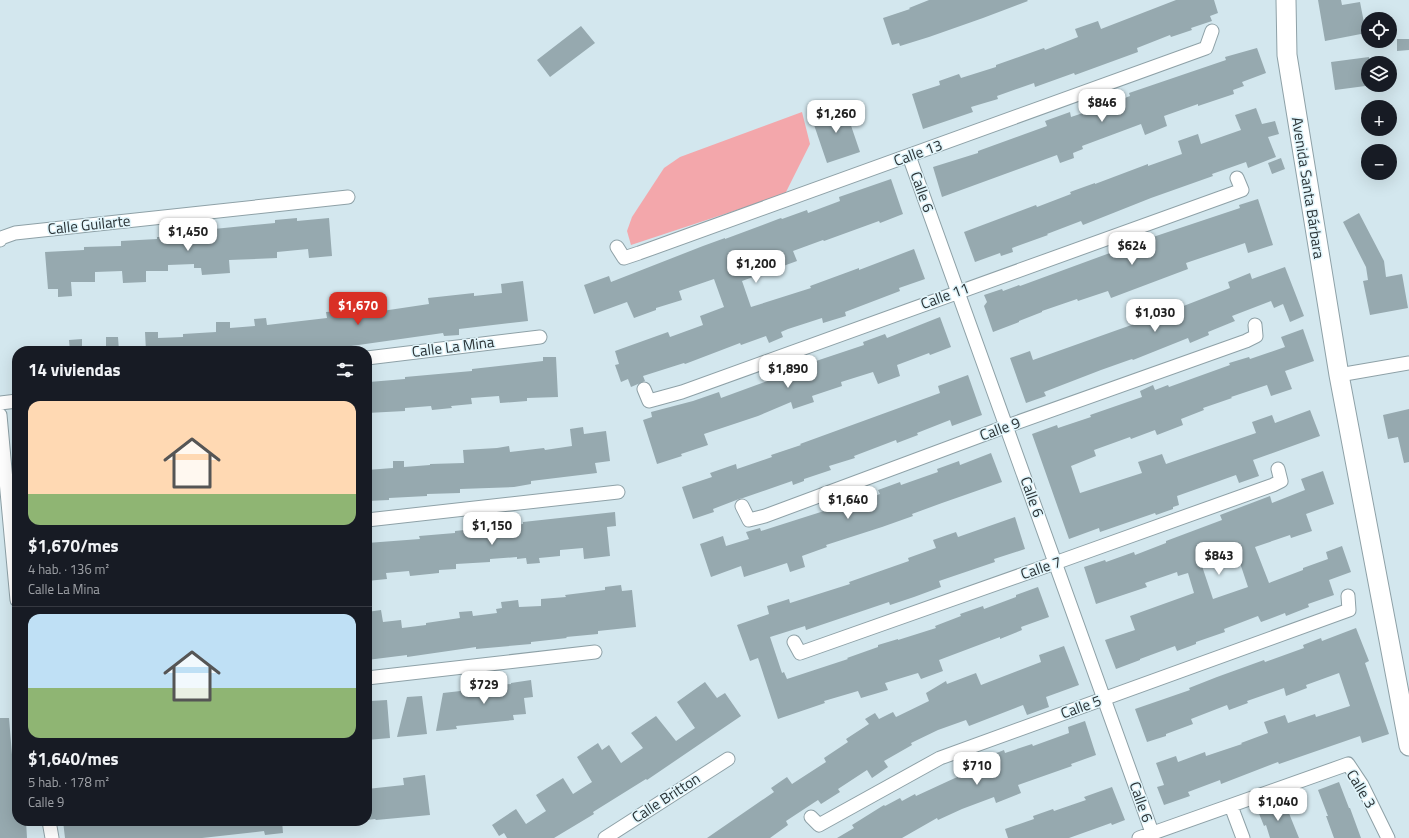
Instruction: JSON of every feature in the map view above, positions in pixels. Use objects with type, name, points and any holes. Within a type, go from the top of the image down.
[{"type":"street","name":"Avenida Santa Bárbara","points":[[1286,0],[1287,54],[1338,375],[1409,746]]},
{"type":"street","name":"Calle 13","points":[[617,247],[624,258],[909,156],[1206,48],[1212,31]]},
{"type":"street","name":"Calle 6","points":[[909,156],[1153,836]]},
{"type":"street","name":"Calle 11","points":[[644,389],[649,401],[682,392],[1242,190],[1237,178]]},
{"type":"street","name":"Calle Guilarte","points":[[0,240],[1,238],[15,233],[348,196]]},
{"type":"street","name":"Calle 9","points":[[742,506],[749,520],[765,516],[1007,426],[1246,341],[1256,336],[1255,324]]},
{"type":"street","name":"Calle La Mina","points":[[372,357],[540,337]]},
{"type":"street","points":[[1338,375],[1409,364]]},
{"type":"street","points":[[0,403],[12,402]]},
{"type":"street","points":[[0,415],[12,531]]},
{"type":"street","name":"Calle 7","points":[[794,642],[800,653],[1055,563],[1273,485],[1281,481],[1278,469]]},
{"type":"street","points":[[372,519],[618,492]]},
{"type":"street","name":"Calle 5","points":[[811,817],[818,825],[940,758],[1350,610],[1348,596]]},
{"type":"street","points":[[372,677],[595,652]]},
{"type":"street","name":"Calle Britton","points":[[605,838],[728,759]]},
{"type":"street","name":"Calle 3","points":[[1139,838],[1153,836],[1348,764],[1362,784],[1388,838]]},
{"type":"street","points":[[1231,806],[1243,838]]},
{"type":"street","points":[[50,826],[52,838]]},
{"type":"shaded area","points":[[802,112],[810,144],[785,194],[631,245],[627,231],[632,217],[664,168],[680,157]]},
{"type":"building","points":[[929,0],[1028,1],[929,37],[900,46],[899,43],[892,45],[883,18],[910,9],[909,8]]},
{"type":"building","points":[[1176,0],[1214,0],[1218,13],[1210,16],[1212,21],[1191,28],[1192,30],[1171,37],[1170,35],[1137,48],[1138,52],[1075,75],[1074,73],[1035,87],[1034,83],[997,96],[998,99],[971,107],[973,112],[923,129],[912,94],[940,85],[939,81],[959,74],[961,78],[996,67],[996,65],[1044,48],[1045,50],[1078,37],[1075,29],[1098,21],[1101,29]]},
{"type":"building","points":[[1318,0],[1341,0],[1342,5],[1360,2],[1362,12],[1361,34],[1325,41]]},
{"type":"building","points":[[581,26],[595,43],[550,77],[537,60]]},
{"type":"building","points":[[1397,39],[1409,39],[1409,50],[1397,51]]},
{"type":"building","points":[[1257,48],[1266,73],[1242,82],[1244,86],[1233,90],[1234,94],[1198,106],[1198,104],[1164,116],[1167,126],[1145,135],[1141,124],[1082,146],[1083,149],[1073,153],[1074,158],[1060,163],[1057,155],[942,197],[933,167],[978,153],[978,151],[1047,126],[1045,121],[1070,112],[1071,117],[1104,106],[1130,96],[1129,93],[1226,60],[1225,57]]},
{"type":"building","points":[[1361,58],[1361,87],[1335,90],[1331,62]]},
{"type":"building","points":[[844,105],[860,152],[827,163],[811,116]]},
{"type":"building","points":[[1256,108],[1262,124],[1275,121],[1279,134],[1268,137],[1276,157],[1248,168],[1246,162],[1083,225],[1081,221],[1047,234],[1048,235],[1012,248],[1013,252],[1001,256],[1000,253],[975,262],[964,232],[1036,205],[1037,207],[1071,194],[1070,192],[1148,164],[1148,166],[1182,154],[1178,141],[1198,134],[1201,144],[1241,130],[1235,115]]},
{"type":"building","points":[[1281,158],[1285,169],[1272,174],[1268,163]]},
{"type":"building","points":[[891,179],[903,214],[793,251],[797,261],[742,281],[751,307],[811,288],[810,286],[859,268],[859,270],[914,249],[925,279],[899,288],[900,291],[845,312],[846,316],[823,323],[822,318],[788,329],[781,332],[783,337],[769,343],[766,336],[741,345],[740,343],[685,364],[684,363],[643,376],[645,381],[631,387],[628,379],[621,382],[615,365],[619,364],[615,351],[668,332],[670,337],[703,325],[700,316],[724,307],[714,279],[679,291],[682,300],[656,308],[656,310],[634,318],[627,302],[594,314],[584,285],[609,276],[611,282],[703,246],[781,218],[782,219],[807,210],[808,213],[840,201],[839,197]]},
{"type":"building","points":[[1258,199],[1273,245],[1248,253],[1245,243],[1186,263],[1188,269],[1111,298],[1108,291],[1078,301],[1077,299],[1042,311],[993,332],[984,306],[987,302],[984,295],[1002,289],[1003,291],[1019,285],[1020,286],[1118,250],[1119,252],[1151,240],[1150,238],[1240,208],[1239,205]]},
{"type":"building","points":[[1359,213],[1384,261],[1386,277],[1402,274],[1408,308],[1370,315],[1363,281],[1368,280],[1366,267],[1343,222]]},
{"type":"building","points":[[297,218],[297,221],[329,218],[332,256],[309,258],[308,249],[277,252],[277,258],[229,260],[230,273],[202,275],[201,268],[194,268],[194,264],[168,265],[168,271],[146,271],[146,282],[123,283],[122,271],[95,272],[95,282],[71,282],[72,296],[58,297],[58,289],[48,289],[45,252],[84,250],[84,247],[121,246],[121,241],[157,239],[157,237],[168,237],[168,233],[204,232],[204,230],[275,223],[275,220]]},
{"type":"building","points":[[1285,267],[1304,316],[1290,322],[1283,304],[1274,308],[1271,301],[1232,316],[1235,321],[1208,332],[1209,335],[1190,343],[1188,338],[1133,360],[1132,359],[1101,370],[1044,392],[1046,396],[1026,403],[1010,358],[1030,351],[1033,360],[1168,312],[1230,288],[1228,282],[1250,273],[1252,279]]},
{"type":"building","points":[[523,281],[528,321],[459,329],[459,335],[444,336],[443,333],[351,346],[146,346],[145,332],[158,332],[158,338],[183,337],[183,334],[216,332],[216,322],[230,322],[230,328],[255,326],[254,319],[266,318],[267,325],[327,318],[326,312],[338,311],[338,317],[362,314],[429,304],[428,298],[474,293],[474,296],[502,293],[501,284]]},
{"type":"building","points":[[940,317],[951,347],[930,355],[929,353],[897,365],[900,376],[878,384],[873,372],[841,382],[842,386],[812,396],[814,402],[793,409],[791,402],[758,416],[704,434],[708,445],[681,454],[682,456],[657,464],[643,420],[652,417],[651,412],[693,401],[719,392],[721,398],[811,365],[810,363],[864,345],[863,342],[885,334],[887,338]]},
{"type":"building","points":[[1303,329],[1314,361],[1285,371],[1292,389],[1271,396],[1267,385],[1231,397],[1232,398],[1203,408],[1204,410],[1181,419],[1183,425],[1157,435],[1155,430],[1131,439],[1130,437],[1094,450],[1096,456],[1071,466],[1080,493],[1142,473],[1138,462],[1162,454],[1166,464],[1256,433],[1252,422],[1272,415],[1275,423],[1310,410],[1320,436],[1253,460],[1259,476],[1239,483],[1236,475],[1177,496],[1179,505],[1173,507],[1173,509],[1156,515],[1155,513],[1100,532],[1099,528],[1069,539],[1032,434],[1057,425],[1058,428],[1091,417],[1090,415],[1142,397],[1140,391],[1153,385],[1155,390],[1168,385],[1169,387],[1230,365],[1229,363],[1249,357],[1250,359],[1285,347],[1281,337]]},
{"type":"building","points":[[106,337],[118,337],[119,346],[106,346]]},
{"type":"building","points":[[82,339],[82,346],[70,346],[69,340]]},
{"type":"building","points":[[543,357],[556,357],[558,397],[527,398],[527,401],[500,403],[499,396],[471,398],[472,404],[451,406],[452,408],[432,410],[431,406],[405,408],[405,411],[372,413],[372,382],[472,371],[472,369],[543,361]]},
{"type":"building","points":[[968,375],[982,415],[952,426],[950,420],[917,433],[918,435],[897,443],[896,440],[854,456],[855,458],[829,466],[831,470],[804,479],[804,481],[793,485],[792,481],[739,499],[713,509],[714,512],[693,519],[682,487],[712,477],[710,473],[736,464],[737,469],[772,457],[771,455],[940,393],[938,386]]},
{"type":"building","points":[[1409,409],[1409,462],[1404,463],[1398,437],[1388,439],[1383,415]]},
{"type":"building","points":[[583,427],[584,434],[606,431],[610,461],[595,463],[597,473],[531,481],[531,484],[514,487],[460,489],[460,493],[427,494],[427,496],[389,498],[389,500],[372,501],[372,470],[393,468],[393,461],[404,461],[404,467],[430,464],[464,463],[463,450],[509,446],[510,452],[544,448],[545,450],[572,446],[570,429]]},
{"type":"building","points":[[991,453],[1002,482],[912,514],[913,516],[826,545],[827,547],[802,556],[805,567],[790,572],[787,563],[744,577],[741,566],[711,577],[700,544],[723,536],[726,546],[749,539],[746,532],[760,528],[761,531],[846,504],[846,506],[880,494],[878,490],[900,482],[901,485],[938,472],[937,469],[959,461],[960,465]]},
{"type":"building","points":[[1323,471],[1334,504],[1306,514],[1312,531],[1291,538],[1290,535],[1255,547],[1269,583],[1328,559],[1326,552],[1342,546],[1351,572],[1329,580],[1334,595],[1308,604],[1309,607],[1286,616],[1285,613],[1261,622],[1258,616],[1224,629],[1225,632],[1196,642],[1196,644],[1177,651],[1175,646],[1116,669],[1105,640],[1135,630],[1130,616],[1194,593],[1188,573],[1178,576],[1177,572],[1145,583],[1147,587],[1096,604],[1084,567],[1105,560],[1106,562],[1134,552],[1135,555],[1166,543],[1166,541],[1222,520],[1220,515],[1270,496],[1272,503],[1305,490],[1301,479]],"holes":[[[1234,554],[1238,564],[1240,563],[1248,587],[1213,599],[1202,566]]]},
{"type":"building","points":[[615,512],[616,526],[607,527],[610,556],[584,559],[583,548],[560,550],[560,556],[539,558],[540,563],[527,564],[526,558],[517,559],[517,557],[490,559],[490,562],[456,564],[456,569],[439,570],[439,573],[410,576],[409,571],[386,573],[387,579],[372,580],[372,543],[420,539],[419,536],[523,524],[523,522]]},
{"type":"building","points":[[1015,517],[1025,549],[994,559],[995,562],[939,581],[941,587],[914,597],[890,605],[889,602],[806,630],[805,626],[770,637],[782,673],[784,672],[787,679],[848,659],[847,658],[878,647],[878,645],[936,628],[935,626],[961,616],[960,614],[983,606],[984,609],[1038,587],[1049,617],[1021,627],[1022,630],[1000,639],[1000,637],[939,660],[943,671],[921,679],[918,673],[885,683],[888,690],[861,698],[858,691],[824,701],[825,703],[778,719],[758,658],[750,661],[737,625],[769,614],[767,606],[789,599],[790,603],[850,584],[849,582],[909,561],[908,558],[936,548],[933,540],[956,532],[958,537]]},
{"type":"building","points":[[621,585],[622,591],[632,590],[636,627],[598,631],[598,634],[531,642],[531,644],[476,649],[476,647],[407,657],[407,655],[372,659],[372,611],[381,610],[383,622],[401,620],[402,628],[460,618],[459,612],[472,611],[473,616],[497,613],[496,609],[502,608],[501,602],[518,600],[519,607],[541,606],[541,599],[566,597],[565,595],[605,590],[605,587]]},
{"type":"building","points":[[1356,628],[1369,661],[1365,663],[1389,734],[1362,743],[1360,736],[1279,764],[1278,762],[1221,784],[1220,780],[1188,792],[1190,796],[1164,805],[1157,787],[1164,785],[1156,763],[1176,756],[1178,762],[1205,752],[1206,756],[1242,744],[1241,743],[1268,733],[1264,722],[1285,715],[1288,723],[1315,714],[1316,717],[1350,706],[1339,673],[1306,685],[1307,688],[1286,696],[1284,688],[1247,701],[1248,703],[1229,710],[1227,705],[1191,719],[1193,724],[1166,734],[1166,736],[1147,742],[1135,709],[1190,690],[1189,688],[1264,660],[1265,662],[1304,648],[1303,645],[1321,638],[1322,641]]},
{"type":"building","points":[[1064,646],[1079,685],[1046,697],[1049,707],[1027,715],[1023,705],[969,726],[966,720],[938,730],[911,743],[912,745],[884,761],[888,767],[872,778],[867,770],[838,789],[840,792],[821,804],[818,800],[786,821],[788,825],[770,838],[707,838],[774,792],[771,788],[787,777],[792,784],[826,762],[824,758],[848,742],[846,739],[869,724],[865,719],[875,713],[879,719],[893,712],[896,717],[929,701],[926,693],[946,681],[947,684],[976,673],[981,685],[1041,662],[1039,655]]},
{"type":"building","points":[[531,680],[533,697],[524,698],[526,714],[513,715],[514,720],[456,726],[457,729],[436,731],[443,693]]},
{"type":"building","points":[[705,682],[717,698],[725,693],[741,716],[647,780],[646,779],[593,812],[594,814],[554,838],[507,838],[504,833],[499,836],[492,825],[516,809],[526,824],[546,811],[536,795],[563,778],[573,794],[592,782],[577,757],[598,743],[602,750],[609,745],[621,763],[643,748],[631,733],[656,716],[676,741],[695,728],[677,702]]},
{"type":"building","points":[[422,696],[427,734],[397,737],[407,697]]},
{"type":"building","points":[[387,700],[390,738],[372,740],[372,701]]},
{"type":"building","points":[[0,718],[9,718],[12,755],[12,826],[26,826],[27,838],[0,838]]},
{"type":"building","points":[[1085,721],[1096,755],[1071,764],[1072,766],[1018,785],[1021,793],[996,803],[994,797],[938,820],[937,818],[902,838],[837,838],[854,828],[852,825],[884,805],[885,806],[900,798],[902,801],[915,794],[916,796],[955,778],[982,768],[979,760],[1004,750],[1005,753],[1032,744],[1033,746],[1069,733],[1068,727]]},
{"type":"building","points":[[425,775],[430,815],[372,819],[372,788],[404,785],[403,778]]},
{"type":"building","points":[[1339,782],[1361,838],[1334,838],[1326,816],[1328,816],[1318,790]]},
{"type":"building","points":[[1112,787],[1125,820],[1112,825],[1111,823],[1069,838],[1008,838],[1005,829],[1034,819],[1033,816],[1053,809],[1054,811],[1086,800],[1084,797]]},
{"type":"building","points":[[1284,801],[1299,838],[1270,838],[1266,825],[1264,826],[1258,811]]},
{"type":"building","points":[[64,826],[282,826],[283,833],[265,835],[264,831],[202,838],[65,838]]}]
